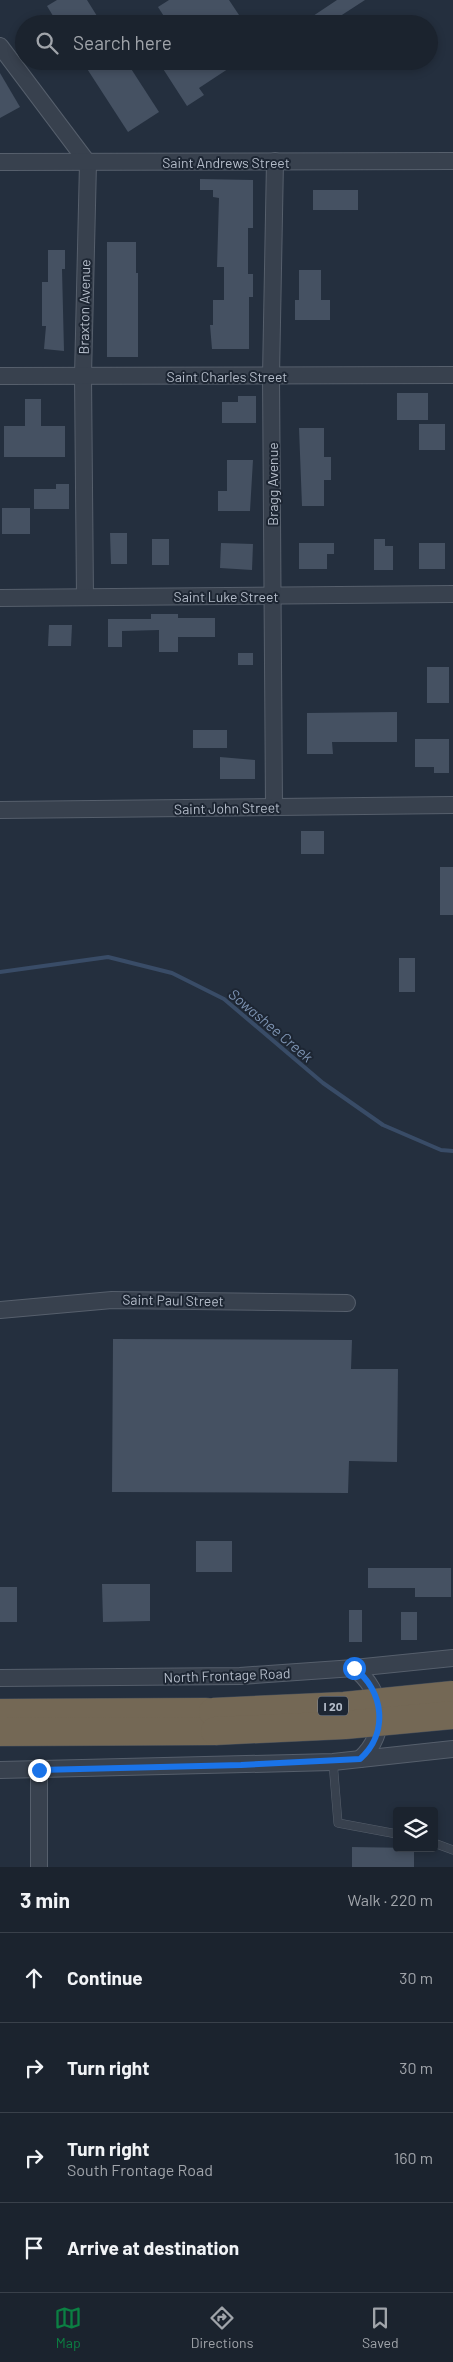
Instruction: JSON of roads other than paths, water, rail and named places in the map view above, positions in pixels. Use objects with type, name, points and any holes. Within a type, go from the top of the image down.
[{"type":"highway","name":"I 20","points":[[0,1732],[214,1722],[453,1695]]},
{"type":"highway","name":"I 20","points":[[0,1713],[345,1726],[453,1715]]},
{"type":"street","points":[[0,46],[15,66]]},
{"type":"street","points":[[18,70],[88,163]]},
{"type":"street","name":"Bragg Avenue","points":[[274,807],[271,376],[275,161]]},
{"type":"street","name":"Saint Andrews Street","points":[[0,162],[453,161]]},
{"type":"street","name":"Braxton Avenue","points":[[85,597],[82,376],[88,163]]},
{"type":"street","name":"Saint Charles Street","points":[[0,376],[453,375]]},
{"type":"street","name":"Saint Luke Street","points":[[0,598],[453,594]]},
{"type":"street","name":"Saint John Street","points":[[0,810],[453,805]]},
{"type":"street","name":"Saint Paul Street","points":[[0,1310],[112,1300],[347,1303]]},
{"type":"street","name":"North Frontage Road","points":[[0,1678],[240,1676],[354,1668],[453,1658]]},
{"type":"street","points":[[354,1668],[364,1676],[373,1689],[380,1714],[379,1729],[373,1744],[360,1759]]},
{"type":"street","points":[[0,1770],[333,1762],[453,1750]]},
{"type":"street","points":[[39,1770],[39,1867]]},
{"type":"lane","points":[[333,1762],[338,1823],[393,1833]]},
{"type":"lane","points":[[438,1844],[453,1850]]},
{"type":"waterway","name":"Sowashee Creek","points":[[0,972],[108,957],[172,973],[224,999],[323,1083],[383,1125],[441,1150],[453,1151]]}]
